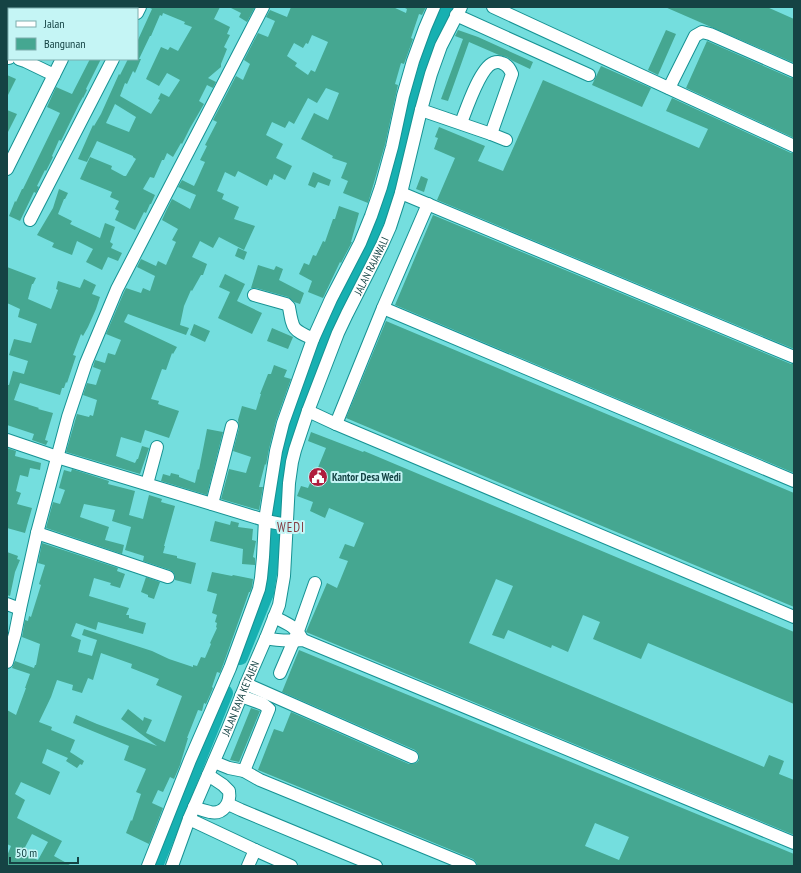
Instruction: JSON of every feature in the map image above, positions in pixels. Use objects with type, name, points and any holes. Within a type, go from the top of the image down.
[{"type":"street","points":[[7,662],[15,634],[37,533],[57,457],[68,416],[86,363],[117,289],[263,7]]},
{"type":"street","points":[[148,866],[187,767],[230,668],[259,589],[263,557],[276,523],[276,451],[283,423],[313,339],[331,299],[360,243],[381,187],[392,147],[414,101],[413,61],[434,7]]},
{"type":"street","points":[[493,7],[794,146]]},
{"type":"street","points":[[458,11],[589,75]]},
{"type":"street","name":"JALAN RAJAWALI","points":[[276,523],[289,483],[292,462],[308,411],[344,320],[384,240],[401,193],[414,101],[431,74],[441,46],[458,11]]},
{"type":"street","points":[[669,88],[695,36],[702,32],[710,34],[794,71]]},
{"type":"street","points":[[22,60],[54,75]]},
{"type":"street","points":[[7,169],[62,60]]},
{"type":"street","points":[[30,220],[112,60]]},
{"type":"street","points":[[461,123],[479,80],[485,70],[493,63],[500,62],[509,68],[512,74],[491,134]]},
{"type":"street","points":[[414,101],[461,123],[506,140]]},
{"type":"street","points":[[401,193],[794,357]]},
{"type":"street","points":[[336,424],[383,308],[428,204]]},
{"type":"street","points":[[254,295],[286,304],[289,307],[292,324],[296,331],[313,339]]},
{"type":"street","points":[[383,308],[794,481]]},
{"type":"street","points":[[308,411],[794,617]]},
{"type":"street","points":[[212,504],[232,426]]},
{"type":"street","points":[[7,440],[57,457],[276,523]]},
{"type":"street","points":[[147,484],[157,447]]},
{"type":"street","name":"JALAN RAYA KETAJEN","points":[[172,866],[194,806],[266,638],[280,598],[284,576],[276,523]]},
{"type":"street","points":[[37,533],[168,577]]},
{"type":"street","points":[[280,672],[298,637],[315,583]]},
{"type":"street","points":[[7,604],[20,609]]},
{"type":"street","points":[[274,617],[292,626],[298,637]]},
{"type":"street","points":[[266,638],[274,640],[298,637],[794,843]]},
{"type":"street","points":[[246,684],[412,756]]},
{"type":"street","points":[[241,696],[263,704],[269,709],[244,771]]},
{"type":"street","points":[[214,762],[244,771],[260,780],[470,866]]},
{"type":"street","points":[[194,806],[214,813],[220,812],[228,804],[229,792],[223,785],[208,775]]},
{"type":"street","points":[[228,804],[376,866]]},
{"type":"street","points":[[189,819],[291,866]]},
{"type":"street","points":[[248,866],[255,850]]},
{"type":"building","points":[[148,7],[220,7],[214,19],[230,27],[227,34],[230,35],[224,47],[227,49],[221,67],[208,78],[216,82],[213,88],[207,85],[199,101],[204,104],[182,144],[181,143],[173,157],[167,153],[164,160],[162,160],[154,178],[150,177],[143,189],[155,195],[135,230],[115,220],[119,211],[115,209],[119,201],[110,197],[112,192],[80,179],[90,157],[112,166],[111,169],[124,176],[126,176],[136,159],[133,156],[97,141],[87,162],[78,159],[93,125],[94,126],[101,114],[119,74],[120,75],[128,60],[138,60],[138,40],[152,9]],"holes":[[[163,13],[185,22],[184,24],[192,27],[178,51],[170,47],[168,50],[161,47],[146,79],[159,86],[167,73],[180,80],[169,97],[161,93],[158,99],[160,100],[151,114],[120,96],[125,83],[127,84],[133,71],[135,73],[141,59],[139,59],[160,15],[162,16]],[[115,104],[136,117],[129,132],[106,123]]]},
{"type":"building","points":[[229,7],[255,7],[247,22],[239,17],[241,13]]},
{"type":"building","points":[[291,7],[393,7],[406,13],[407,9],[403,7],[426,7],[422,15],[419,14],[411,38],[413,39],[404,64],[401,63],[395,84],[398,85],[385,145],[368,203],[343,193],[348,181],[341,178],[347,163],[332,158],[333,156],[301,139],[314,113],[328,120],[339,93],[326,88],[317,103],[308,98],[294,124],[289,121],[285,128],[272,122],[266,135],[283,144],[276,158],[292,166],[285,180],[274,174],[272,180],[270,179],[267,186],[238,171],[235,177],[225,172],[217,191],[224,194],[222,199],[239,207],[234,219],[255,226],[244,250],[219,237],[213,248],[200,241],[192,257],[207,264],[203,275],[201,275],[192,291],[191,290],[184,306],[180,325],[189,328],[186,335],[128,314],[124,322],[177,347],[173,354],[172,353],[166,370],[162,369],[151,399],[159,401],[158,404],[179,411],[169,438],[145,430],[141,443],[121,437],[116,456],[135,463],[138,459],[142,446],[149,448],[140,474],[66,452],[77,414],[89,417],[90,415],[93,416],[97,400],[83,395],[87,383],[96,385],[101,370],[93,367],[95,360],[105,363],[108,353],[115,355],[121,340],[106,334],[126,288],[141,293],[143,288],[150,291],[155,276],[137,267],[141,259],[156,266],[158,261],[166,265],[176,242],[172,240],[178,229],[162,220],[166,211],[172,199],[190,209],[196,195],[178,187],[182,180],[194,186],[205,162],[200,160],[207,146],[205,145],[217,122],[213,120],[236,76],[243,80],[250,64],[244,60],[258,33],[268,37],[275,21],[266,17],[270,10],[287,17]],"holes":[[[312,35],[328,42],[315,72],[311,70],[308,75],[295,66],[297,63],[287,56],[294,43],[303,48],[306,43],[308,44]]]},
{"type":"building","points":[[665,7],[767,7],[794,19],[794,63]]},
{"type":"building","points":[[458,30],[478,37],[533,62],[530,69],[507,57],[469,42],[448,101],[441,99],[463,39],[455,36]]},
{"type":"building","points":[[666,30],[676,34],[658,75],[648,70]]},
{"type":"building","points":[[707,41],[794,78],[794,138],[686,88]]},
{"type":"building","points":[[89,60],[100,60],[61,141],[59,140],[52,156],[53,157],[37,186],[39,187],[36,193],[34,192],[20,221],[9,216],[15,201],[16,202],[23,189],[60,113],[47,107],[56,87],[72,94]]},
{"type":"building","points":[[601,66],[651,88],[642,107],[592,85]]},
{"type":"building","points":[[7,75],[16,79],[7,97]]},
{"type":"building","points":[[543,80],[699,148],[708,129],[666,111],[672,98],[791,153],[794,153],[794,349],[437,200],[455,158],[434,149],[438,138],[435,137],[439,127],[485,146],[478,161],[503,171]]},
{"type":"building","points":[[7,110],[17,114],[7,134]]},
{"type":"building","points":[[313,172],[331,180],[329,186],[318,182],[315,188],[308,185]]},
{"type":"building","points":[[421,176],[428,179],[424,192],[416,189]]},
{"type":"building","points":[[59,189],[68,193],[58,214],[72,221],[70,224],[100,238],[105,223],[115,227],[110,242],[113,244],[111,248],[122,253],[118,261],[108,257],[102,270],[86,262],[93,249],[77,241],[72,255],[52,247],[54,243],[37,235],[53,208]]},
{"type":"building","points":[[339,206],[359,213],[352,242],[341,263],[340,262],[323,298],[308,292],[312,281],[299,274],[304,263],[309,265],[313,255],[316,256],[323,241],[325,242]]},
{"type":"building","points":[[433,215],[794,364],[794,473],[395,305]]},
{"type":"building","points":[[238,248],[247,252],[244,260],[235,256]]},
{"type":"building","points":[[258,265],[274,270],[276,266],[283,269],[279,280],[304,293],[300,304],[294,302],[288,297],[251,288]]},
{"type":"building","points":[[7,267],[36,278],[32,284],[28,299],[51,309],[58,290],[56,289],[58,281],[80,288],[84,279],[96,285],[92,294],[100,297],[88,327],[83,336],[81,334],[73,355],[76,356],[67,383],[66,382],[64,388],[62,388],[60,395],[20,383],[14,400],[53,413],[45,440],[48,441],[46,445],[32,440],[34,434],[7,425],[7,385],[9,385],[13,371],[24,374],[28,361],[9,355],[14,339],[31,343],[37,324],[18,317],[20,309],[7,303]]},
{"type":"building","points":[[225,274],[245,284],[237,301],[262,313],[252,334],[218,318],[230,292],[219,287]]},
{"type":"building","points":[[386,321],[794,493],[794,607],[346,418]]},
{"type":"building","points":[[194,324],[210,331],[205,342],[190,335]]},
{"type":"building","points":[[272,328],[293,337],[288,349],[267,341]]},
{"type":"building","points":[[274,365],[287,370],[284,377],[291,379],[276,421],[266,465],[265,464],[259,487],[263,487],[259,510],[221,499],[229,469],[246,473],[251,457],[233,451],[239,428],[238,420],[242,406],[256,410],[260,394],[268,374],[271,374]]},
{"type":"building","points":[[207,429],[223,432],[207,495],[161,481],[163,474],[170,476],[171,473],[179,475],[179,477],[195,483]]},
{"type":"building","points":[[311,432],[363,452],[364,451],[794,632],[794,704],[648,643],[641,659],[593,639],[600,622],[583,615],[568,652],[552,645],[551,648],[508,630],[504,639],[492,635],[513,586],[496,579],[469,643],[764,767],[769,755],[784,761],[779,774],[794,780],[794,835],[306,632],[327,583],[337,588],[348,561],[339,558],[345,544],[354,547],[364,523],[329,508],[325,518],[310,511],[313,502],[297,496],[301,486],[308,488],[326,448],[308,441]]},
{"type":"building","points":[[7,448],[16,451],[15,456],[41,463],[40,470],[30,468],[28,477],[20,475],[16,491],[21,493],[17,504],[32,508],[25,533],[7,528]]},
{"type":"building","points":[[72,469],[109,481],[108,484],[135,491],[129,515],[143,519],[149,495],[162,499],[161,502],[175,506],[163,553],[196,563],[191,584],[175,580],[173,572],[170,570],[143,561],[144,556],[125,550],[131,527],[112,521],[115,510],[84,504],[80,517],[109,527],[105,540],[124,545],[122,554],[46,528],[53,502],[60,504],[65,490],[59,488],[64,470],[71,472]]},
{"type":"building","points":[[215,521],[230,525],[231,521],[239,523],[238,527],[253,529],[252,540],[256,541],[253,557],[255,558],[255,565],[242,564],[243,549],[210,541]]},
{"type":"building","points":[[42,543],[118,568],[117,571],[125,574],[120,588],[110,585],[111,583],[94,578],[89,596],[129,608],[126,615],[129,615],[129,618],[146,623],[143,634],[98,622],[96,630],[76,623],[71,636],[81,640],[78,652],[92,656],[97,640],[82,635],[84,629],[152,651],[169,659],[193,667],[193,665],[197,666],[201,657],[205,658],[217,628],[217,623],[215,622],[217,615],[212,613],[217,594],[207,591],[212,572],[253,579],[252,587],[220,673],[217,672],[212,687],[213,688],[206,704],[204,703],[202,711],[198,710],[174,779],[170,777],[163,792],[158,790],[152,803],[163,808],[149,844],[126,833],[131,820],[132,821],[141,794],[136,792],[146,769],[124,760],[129,746],[73,723],[76,715],[157,746],[121,719],[128,709],[143,721],[144,717],[152,720],[146,733],[165,742],[182,696],[156,685],[159,679],[131,668],[132,664],[101,653],[93,680],[88,678],[82,693],[72,690],[73,685],[57,680],[39,722],[52,727],[51,730],[75,740],[70,752],[84,761],[82,765],[80,764],[77,768],[66,761],[68,758],[47,749],[42,763],[60,772],[50,795],[21,782],[15,794],[25,800],[17,818],[62,841],[54,856],[72,866],[7,866],[7,856],[11,846],[7,844],[7,710],[16,715],[30,674],[12,668],[15,661],[34,668],[36,665],[40,644],[22,637],[25,620],[28,621],[29,616],[31,617],[41,585],[39,584],[45,565],[38,563]],"holes":[[[32,834],[48,842],[38,860],[22,853]]]},
{"type":"building","points":[[7,552],[18,556],[17,559],[20,560],[15,572],[10,596],[7,595]]},
{"type":"building","points":[[146,577],[160,582],[154,599],[141,592]]},
{"type":"building","points":[[299,650],[794,854],[793,866],[477,865],[473,859],[258,770],[274,729],[283,732],[291,712],[409,764],[416,763],[419,760],[418,753],[415,750],[282,692]],"holes":[[[595,823],[629,837],[619,860],[585,846]]]},
{"type":"building","points":[[251,708],[260,711],[239,762],[230,760]]},
{"type":"waterway","points":[[240,657],[266,593],[288,450],[302,395],[386,213],[406,134],[439,26],[448,7]]},
{"type":"waterway","points":[[155,866],[225,693]]},
{"type":"place","name":"Kantor Desa Wedi","points":[[318,477]]},
{"type":"district","name":"WEDI","points":[[291,527]]}]
